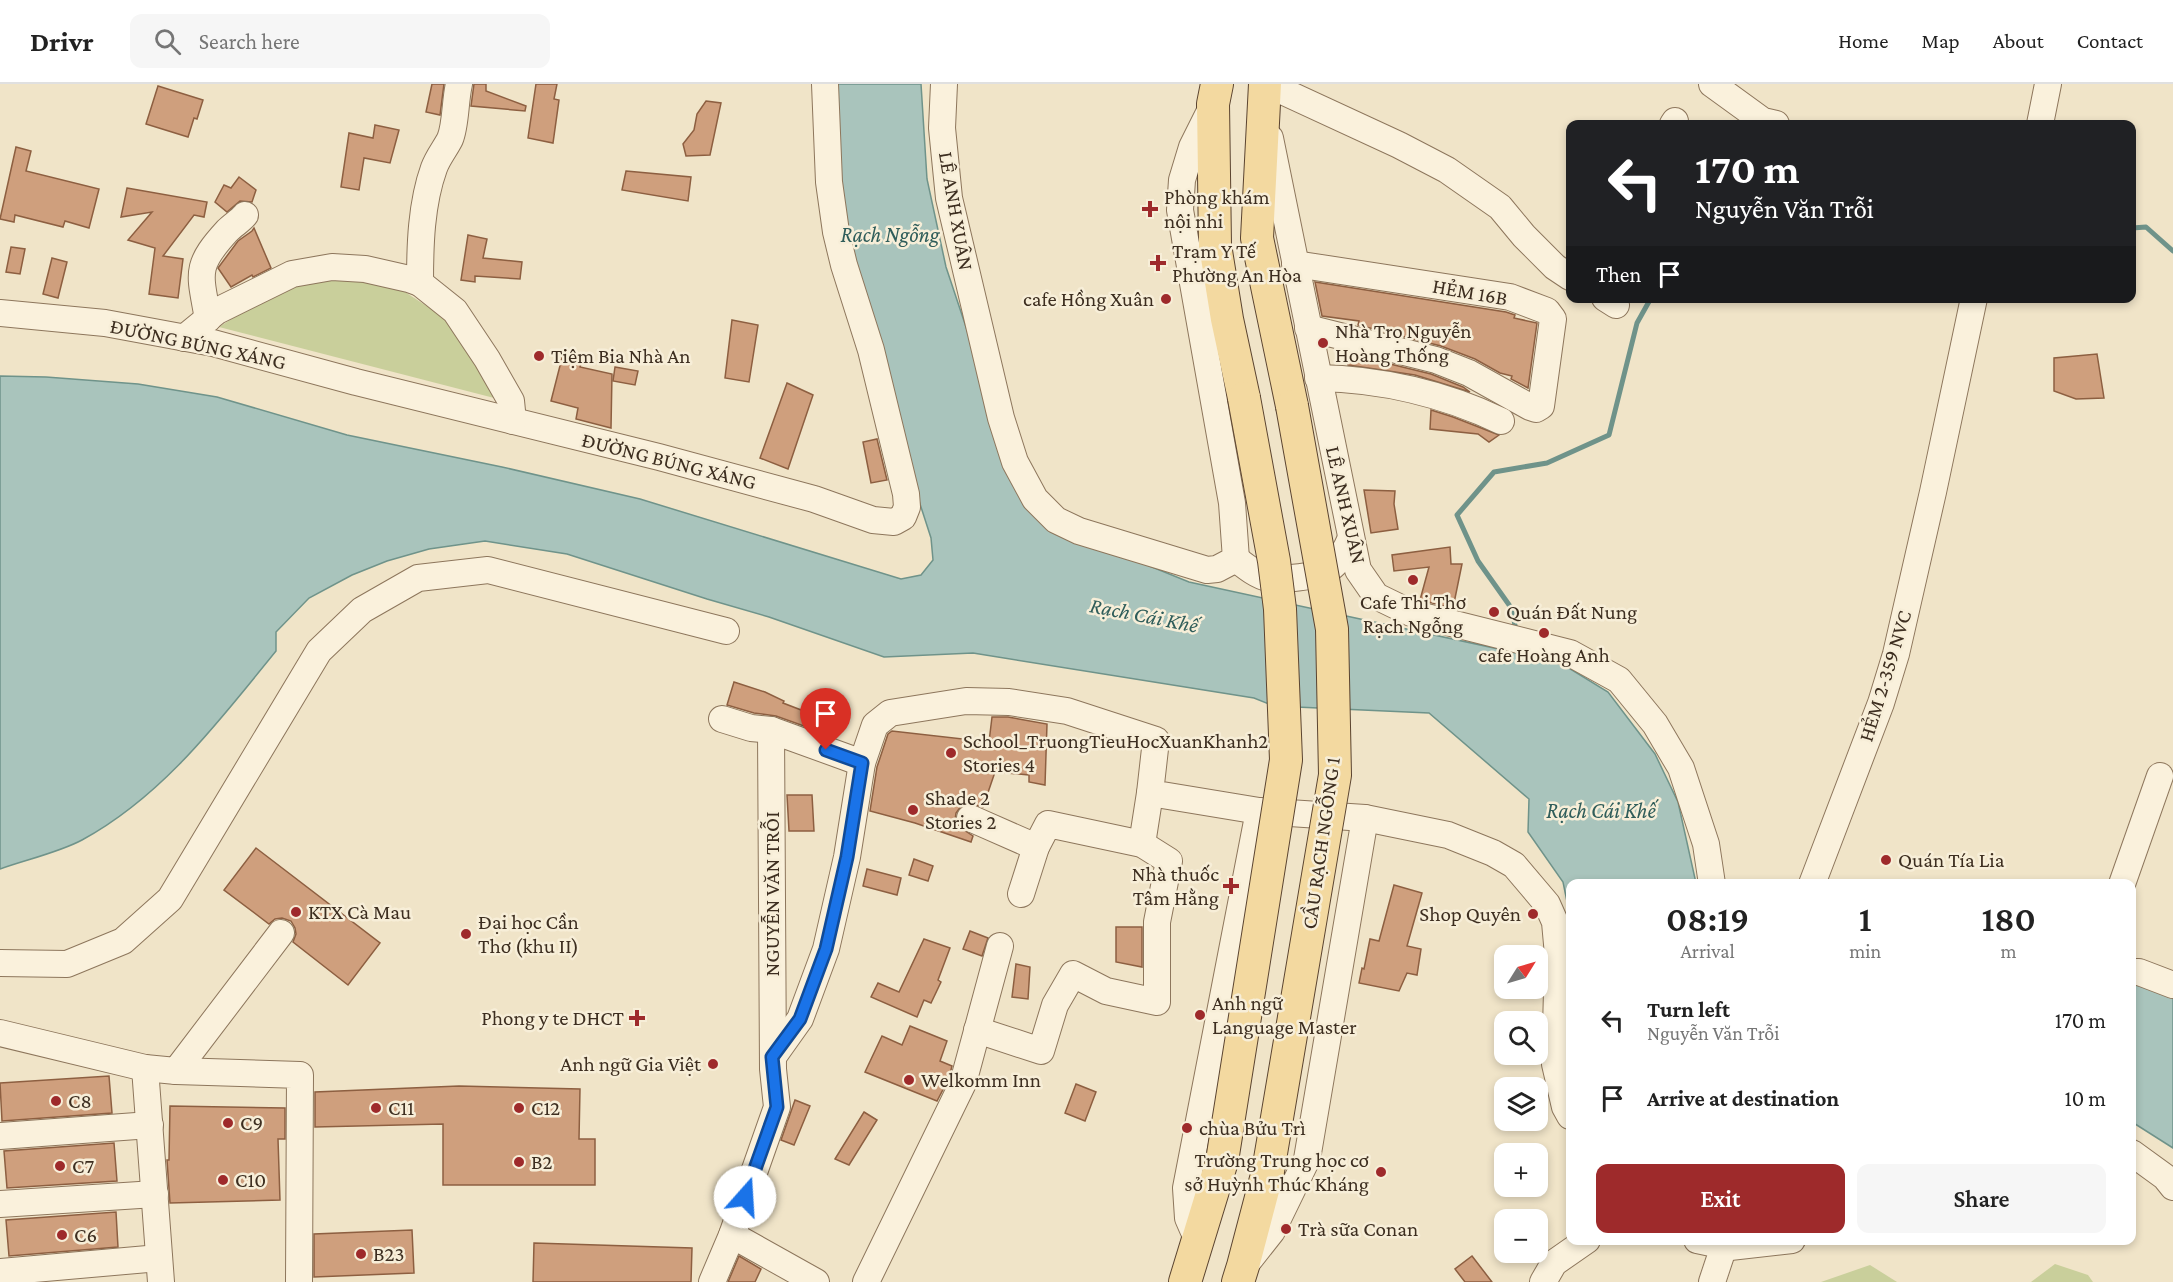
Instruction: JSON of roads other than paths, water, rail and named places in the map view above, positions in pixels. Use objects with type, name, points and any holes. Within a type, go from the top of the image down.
[{"type":"main road","name":"CẦU RẠCH NGỖNG 1","points":[[1240,1274],[1268,1171],[1335,775],[1332,629],[1292,406],[1257,238],[1265,92]]},
{"type":"main road","points":[[1185,1282],[1222,1161],[1286,760],[1280,609],[1274,561],[1215,245],[1215,94]]},
{"type":"street","points":[[420,284],[420,239],[428,195],[433,170],[450,138],[459,84]]},
{"type":"street","name":"ĐƯỜNG BÚNG XÁNG","points":[[0,313],[105,323],[213,343],[659,457],[814,499],[873,520],[894,522],[903,517],[907,507],[906,494],[871,350],[836,232],[829,182],[825,84]]},
{"type":"street","name":"LÊ ANH XUÂN","points":[[944,84],[942,128],[949,198],[1001,418],[1015,462],[1035,499],[1056,520],[1079,531],[1207,570],[1217,569],[1236,559]]},
{"type":"street","points":[[1712,84],[1762,120]]},
{"type":"street","points":[[2041,120],[2048,84]]},
{"type":"street","points":[[1265,92],[1399,145],[1447,170],[1500,207],[1524,236],[1555,267],[1566,274]]},
{"type":"street","name":"LÊ ANH XUÂN","points":[[1265,92],[1295,264],[1358,570],[1376,596],[1411,614],[1570,653],[1619,680],[1655,724],[1681,768],[1706,844],[1711,879]]},
{"type":"street","points":[[1215,94],[1192,147],[1182,180],[1180,210],[1232,503],[1236,559],[1248,569],[1267,578],[1298,578],[1327,571],[1345,552],[1351,538]]},
{"type":"street","points":[[208,319],[202,285],[202,265],[208,253],[245,215]]},
{"type":"street","name":"HẺM 16B","points":[[1295,264],[1510,297],[1547,311],[1553,319],[1541,406],[1536,409],[1530,407],[1469,373],[1436,360],[1308,328]]},
{"type":"street","points":[[184,338],[218,311],[292,274],[332,267],[365,269],[409,279],[420,284],[455,311],[487,359],[511,401],[513,421]]},
{"type":"street","name":"HẺM 2-359 NVC","points":[[1814,879],[1881,703],[1896,654],[1970,327],[1973,303]]},
{"type":"street","points":[[1318,378],[1362,380],[1453,400],[1501,421]]},
{"type":"street","points":[[0,963],[67,964],[123,941],[162,906],[170,898],[319,651],[362,610],[418,578],[488,570],[726,631]]},
{"type":"street","name":"NGUYỄN VĂN TRỖI","points":[[772,1057],[800,1019],[826,949],[847,857],[862,763],[875,725],[890,712],[966,701],[1009,702],[1067,711],[1156,740],[1150,793]]},
{"type":"street","points":[[722,719],[751,728],[771,730],[862,763]]},
{"type":"street","name":"NGUYỄN VĂN TRỖI","points":[[712,1282],[732,1235],[777,1107],[772,1057],[771,730]]},
{"type":"street","points":[[2124,879],[2160,776]]},
{"type":"street","points":[[1142,844],[1150,793],[1259,811],[1365,818],[1448,835],[1493,852],[1514,866],[1547,904],[1555,922],[1558,955],[1555,1064],[1566,1109]]},
{"type":"street","points":[[1198,1241],[1188,1218],[1186,1188],[1259,811]]},
{"type":"street","points":[[970,818],[1036,847]]},
{"type":"street","points":[[1240,1274],[1272,1231],[1307,1159],[1365,818]]},
{"type":"street","points":[[977,1030],[1041,1051],[1055,1005],[1073,974],[1106,991],[1157,1002],[1157,922],[1169,861],[1142,844],[1048,824],[1036,847],[1021,894]]},
{"type":"street","points":[[176,1071],[281,933]]},
{"type":"street","points":[[866,1282],[963,1083],[1000,946]]},
{"type":"street","points":[[2136,972],[2173,985]]},
{"type":"street","points":[[0,1033],[146,1068],[300,1075],[299,1282]]},
{"type":"street","points":[[0,1272],[160,1270],[146,1068]]},
{"type":"street","points":[[0,1136],[150,1125]]},
{"type":"street","points":[[2136,1156],[2165,1177],[2173,1186]]},
{"type":"street","points":[[0,1204],[155,1194]]},
{"type":"street","points":[[732,1235],[816,1282]]},
{"type":"street","points":[[1543,1282],[1554,1263],[1580,1245]]},
{"type":"street","points":[[1720,1245],[1730,1247],[1748,1245]]},
{"type":"street","points":[[1712,1282],[1724,1246]]},
{"type":"water","points":[[831,84],[921,84],[927,179],[946,267],[971,342],[1058,529],[1189,582],[1559,662],[1608,692],[1655,754],[1678,802],[1695,879],[1566,879],[1566,897],[1563,882],[1528,832],[1529,799],[1429,713],[1274,706],[1254,698],[973,653],[884,657],[769,617],[567,554],[485,541],[429,549],[387,561],[352,575],[309,598],[276,632],[276,651],[233,704],[188,755],[138,802],[82,840],[0,869],[0,376],[138,384],[217,397],[347,435],[502,467],[640,499],[901,579],[921,575],[933,560],[931,538],[844,244]]},
{"type":"water","points":[[2136,985],[2145,986],[2173,998],[2173,1148],[2136,1125]]},
{"type":"waterway","points":[[2136,228],[2146,227],[2173,251]]},
{"type":"waterway","points":[[1516,631],[1512,609],[1478,561],[1457,515],[1494,472],[1547,463],[1609,435],[1637,323],[1648,303]]},
{"type":"place","name":"Phòng khám nội nhi","points":[[1150,209]]},
{"type":"place","name":"Trạm Y Tế Phường An Hòa","points":[[1158,263]]},
{"type":"place","name":"cafe Hồng Xuân","points":[[1166,299]]},
{"type":"place","name":"Nhà Trọ Nguyễn Hoàng Thống","points":[[1323,343]]},
{"type":"place","name":"Tiệm Bia Nhà An","points":[[539,356]]},
{"type":"place","name":"Cafe Thi Thơ Rạch Ngỗng","points":[[1413,580]]},
{"type":"place","name":"Quán Đất Nung","points":[[1494,612]]},
{"type":"place","name":"cafe Hoàng Anh","points":[[1544,633]]},
{"type":"place","name":"School_TruongTieuHocXuanKhanh2 Stories 4","points":[[951,753]]},
{"type":"place","name":"Shade 2 Stories 2","points":[[913,810]]},
{"type":"place","name":"Quán Tía Lia","points":[[1886,860]]},
{"type":"place","name":"Nhà thuốc Tâm Hằng","points":[[1231,886]]},
{"type":"place","name":"KTX Cà Mau","points":[[296,912]]},
{"type":"place","name":"Shop Quyên","points":[[1533,914]]},
{"type":"place","name":"Đại học Cần Thơ (khu II)","points":[[466,934]]},
{"type":"place","name":"Anh ngữ Language Master","points":[[1200,1015]]},
{"type":"place","name":"Phong y te DHCT","points":[[637,1018]]},
{"type":"place","name":"Anh ngữ Gia Việt","points":[[713,1064]]},
{"type":"place","name":"Welkomm Inn","points":[[909,1080]]},
{"type":"place","name":"C8","points":[[56,1101]]},
{"type":"place","name":"C11","points":[[376,1108]]},
{"type":"place","name":"C12","points":[[519,1108]]},
{"type":"place","name":"C9","points":[[228,1123]]},
{"type":"place","name":"chùa Bửu Trì","points":[[1187,1128]]},
{"type":"place","name":"B2","points":[[519,1162]]},
{"type":"place","name":"C7","points":[[60,1166]]},
{"type":"place","name":"Trường Trung học cơ sở Huỳnh Thúc Kháng","points":[[1381,1172]]},
{"type":"place","name":"C10","points":[[223,1180]]},
{"type":"place","name":"Trà sữa Conan","points":[[1286,1229]]},
{"type":"place","name":"C6","points":[[62,1235]]},
{"type":"place","name":"B23","points":[[361,1254]]},
{"type":"water label","name":"Rạch Ngỗng","points":[[890,234]]},
{"type":"water label","name":"Rạch Cái Khế","points":[[1144,615]]},
{"type":"water label","name":"Rạch Cái Khế","points":[[1601,810]]}]
